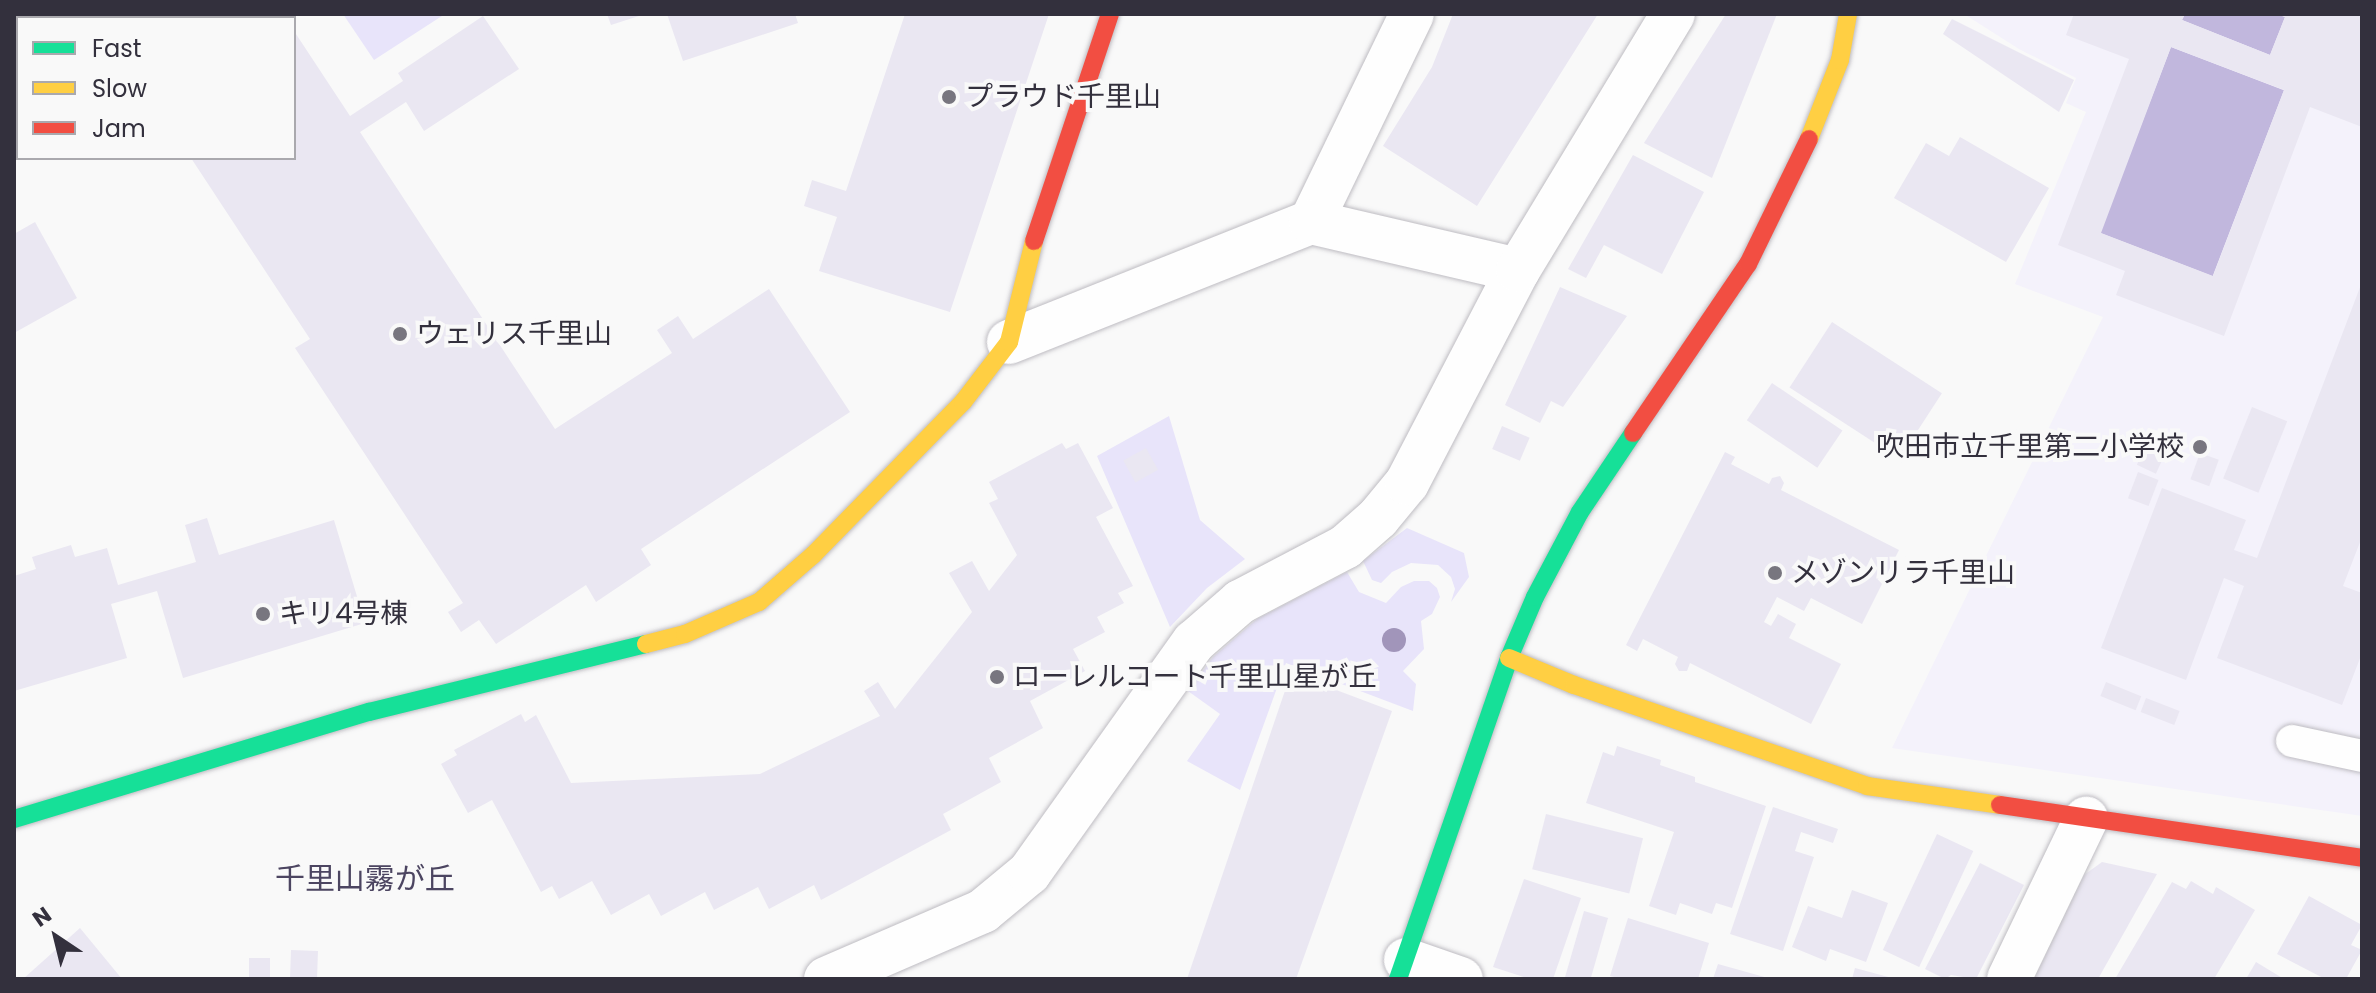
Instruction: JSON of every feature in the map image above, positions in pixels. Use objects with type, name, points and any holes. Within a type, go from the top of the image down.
[{"type":"street","points":[[14,819],[369,712],[685,634],[759,602],[813,555],[963,402],[1009,342],[1032,248],[1110,14]]},
{"type":"street","points":[[1311,222],[1412,14]]},
{"type":"street","points":[[826,979],[983,911],[1029,873],[1194,642],[1240,602],[1345,547],[1378,518],[1407,483],[1518,270],[1673,14]]},
{"type":"street","points":[[1461,979],[1402,970],[1509,658],[1535,597],[1580,512],[1748,264],[1817,123],[1840,60],[1848,14]]},
{"type":"street","points":[[1009,342],[1311,222],[1518,270]]},
{"type":"street","points":[[1509,658],[1574,685],[1867,786],[2362,858]]},
{"type":"street","points":[[2009,979],[2086,819]]},
{"type":"lane","points":[[2292,741],[2362,756]]},
{"type":"shaded area","points":[[343,14],[445,14],[374,60]]},
{"type":"shaded area","name":"吹田市立千里第二小学校","points":[[1964,14],[2362,14],[2362,816],[1892,748],[2103,317],[2015,284],[2086,112],[2066,103],[2076,78],[2019,49]]},
{"type":"shaded area","points":[[2185,14],[2276,14],[2285,17],[2270,55],[2182,20]]},
{"type":"shaded area","points":[[2171,47],[2284,90],[2213,276],[2100,233]]},
{"type":"shaded area","points":[[1169,416],[1200,520],[1245,559],[1207,588],[1170,627],[1097,456]]},
{"type":"shaded area","points":[[1407,528],[1464,553],[1469,577],[1451,602],[1455,589],[1451,577],[1438,565],[1411,563],[1392,572],[1381,583],[1372,580],[1363,561]]},
{"type":"shaded area","points":[[1347,572],[1359,592],[1386,603],[1401,587],[1414,581],[1429,581],[1437,588],[1440,597],[1432,614],[1421,621],[1424,649],[1403,671],[1416,684],[1413,711],[1286,663],[1240,790],[1187,761],[1220,714],[1188,691],[1213,657],[1257,619]]},
{"type":"building","points":[[231,14],[283,14],[283,16]]},
{"type":"building","points":[[607,14],[642,14],[642,15],[611,25]]},
{"type":"building","points":[[667,14],[795,14],[798,23],[683,61]]},
{"type":"building","name":"プラウド千里山","points":[[905,14],[1049,14],[950,312],[819,271],[837,217],[804,206],[812,180],[846,191]]},
{"type":"building","points":[[1453,14],[1598,14],[1477,206],[1383,146],[1432,67]]},
{"type":"building","points":[[1726,14],[1777,14],[1712,178],[1644,143]]},
{"type":"building","points":[[2074,14],[2185,14],[2182,20],[2270,55],[2285,17],[2277,14],[2362,14],[2362,127],[2310,107],[2224,336],[2116,295],[2125,271],[2058,245],[2129,59],[2066,35]],"holes":[[[2171,47],[2284,90],[2213,276],[2101,233]]]},
{"type":"building","name":"ウェリス千里山","points":[[483,16],[519,69],[424,131],[406,102],[360,132],[555,429],[672,353],[657,330],[678,316],[693,339],[769,289],[850,412],[641,549],[651,565],[596,602],[586,585],[496,644],[479,620],[461,632],[448,612],[463,603],[295,348],[310,339],[192,160],[296,160],[296,34],[350,116],[403,81],[398,73]]},
{"type":"building","points":[[1952,19],[2074,80],[2059,112],[1943,34]]},
{"type":"building","points":[[1960,137],[2049,188],[2006,262],[1894,198],[1926,143],[1949,156]]},
{"type":"building","points":[[1633,155],[1704,192],[1662,274],[1604,245],[1586,278],[1568,269]]},
{"type":"building","points":[[35,222],[77,298],[14,333],[14,234]]},
{"type":"building","points":[[2362,282],[2362,537],[2343,586],[2362,593],[2362,653],[2342,705],[2217,658],[2244,586],[2224,578],[2186,680],[2101,648],[2162,488],[2246,520],[2234,550],[2257,558]]},
{"type":"building","points":[[1560,287],[1627,316],[1563,407],[1551,401],[1540,423],[1505,405]]},
{"type":"building","points":[[1832,322],[1942,393],[1899,459],[1790,387]]},
{"type":"building","points":[[1772,383],[1842,431],[1817,468],[1747,420]]},
{"type":"building","points":[[2252,407],[2287,421],[2258,493],[2223,478]]},
{"type":"building","points":[[1502,426],[1530,438],[1520,461],[1492,449]]},
{"type":"building","name":"ローレルコート千里山星が丘","points":[[1062,443],[1066,449],[1078,443],[1113,508],[1096,517],[1133,586],[1118,593],[1124,603],[1097,617],[1105,632],[1073,649],[1085,671],[1030,701],[1043,728],[989,758],[1001,782],[943,814],[951,830],[821,900],[814,885],[769,909],[758,887],[714,910],[705,892],[661,916],[649,894],[611,915],[592,881],[559,899],[552,886],[541,892],[492,800],[468,813],[441,764],[457,755],[454,750],[521,714],[525,722],[536,715],[571,783],[760,774],[880,716],[864,691],[878,682],[895,709],[972,612],[949,573],[972,561],[989,591],[1017,555],[989,503],[998,499],[989,482]]},
{"type":"building","points":[[2147,443],[2166,452],[2156,474],[2137,465]]},
{"type":"building","points":[[1146,448],[1158,470],[1135,482],[1123,461]]},
{"type":"building","name":"メゾンリラ千里山","points":[[1725,452],[1735,457],[1731,464],[1769,484],[1772,478],[1780,476],[1784,483],[1781,490],[1899,550],[1862,624],[1811,598],[1804,611],[1777,597],[1764,622],[1771,626],[1778,614],[1796,624],[1789,638],[1841,664],[1811,724],[1690,663],[1687,671],[1679,671],[1675,664],[1678,657],[1643,639],[1637,651],[1626,645]]},
{"type":"building","points":[[2200,453],[2219,460],[2209,486],[2190,479]]},
{"type":"building","points":[[2138,472],[2159,480],[2149,506],[2128,498]]},
{"type":"building","name":"キリ4号棟","points":[[207,518],[219,555],[334,520],[365,623],[183,678],[157,591],[111,604],[127,658],[14,691],[14,576],[36,569],[32,557],[71,545],[75,557],[107,548],[118,585],[196,562],[185,525]]},
{"type":"building","points":[[1291,673],[1392,711],[1296,979],[1187,979]]},
{"type":"building","points":[[2106,682],[2141,696],[2136,710],[2100,696]]},
{"type":"building","points":[[2146,698],[2180,711],[2174,725],[2141,712]]},
{"type":"building","points":[[1617,746],[1661,760],[1660,765],[1695,777],[1695,782],[1766,806],[1732,908],[1716,903],[1712,914],[1680,903],[1676,915],[1649,906],[1674,832],[1586,803],[1603,752],[1614,756]]},
{"type":"building","points":[[1773,807],[1838,829],[1833,843],[1801,832],[1795,851],[1814,857],[1783,951],[1730,934]]},
{"type":"building","points":[[1546,814],[1643,838],[1629,893],[1532,869]]},
{"type":"building","points":[[1937,834],[1973,851],[1919,967],[1883,950]]},
{"type":"building","points":[[2102,862],[2157,874],[2098,979],[2034,979],[2084,875]]},
{"type":"building","points":[[1980,863],[2024,885],[1976,979],[1951,975],[1945,979],[1925,969]]},
{"type":"building","points":[[1524,879],[1581,898],[1553,979],[1530,979],[1493,967]]},
{"type":"building","points":[[2191,881],[2213,894],[2216,887],[2255,910],[2214,979],[2115,979],[2172,882],[2186,889]]},
{"type":"building","points":[[1852,890],[1888,903],[1866,962],[1830,949],[1826,961],[1792,947],[1808,906],[1842,918]]},
{"type":"building","points":[[2309,896],[2362,925],[2351,945],[2362,950],[2346,979],[2325,979],[2277,954]]},
{"type":"building","points":[[1584,911],[1608,918],[1591,979],[1565,979]]},
{"type":"building","points":[[1628,918],[1709,943],[1698,979],[1622,979],[1610,976]]},
{"type":"building","points":[[80,928],[122,979],[23,979]]},
{"type":"building","points":[[291,950],[318,951],[317,979],[290,979]]},
{"type":"building","points":[[249,958],[270,958],[270,979],[249,979]]},
{"type":"building","points":[[2256,962],[2284,979],[2246,979]]},
{"type":"building","points":[[1718,964],[1768,978],[1768,979],[1713,979]]},
{"type":"building","points":[[1855,968],[1892,978],[1892,979],[1852,979]]},
{"type":"traffic: fast","points":[[1398,979],[1509,658],[1535,597],[1580,512],[1633,433]]},
{"type":"traffic: fast","points":[[14,819],[369,712],[646,644]]},
{"type":"traffic: slow","points":[[1809,139],[1840,60],[1848,14]]},
{"type":"traffic: slow","points":[[646,644],[685,634],[759,602],[813,555],[963,402],[1009,342],[1034,241]]},
{"type":"traffic: slow","points":[[1509,658],[1574,685],[1867,786],[2000,805]]},
{"type":"traffic: jam","points":[[1034,241],[1110,14]]},
{"type":"traffic: jam","points":[[1633,433],[1748,264],[1809,139]]},
{"type":"traffic: jam","points":[[2000,805],[2362,858]]},
{"type":"place","name":"プラウド千里山","points":[[949,97]]},
{"type":"place","name":"ウェリス千里山","points":[[400,334]]},
{"type":"place","name":"吹田市立千里第二小学校","points":[[2200,447]]},
{"type":"place","name":"メゾンリラ千里山","points":[[1775,573]]},
{"type":"place","name":"キリ4号棟","points":[[263,614]]},
{"type":"place","name":"ローレルコート千里山星が丘","points":[[997,677]]},
{"type":"district","name":"千里山霧が丘","points":[[365,879]]}]
